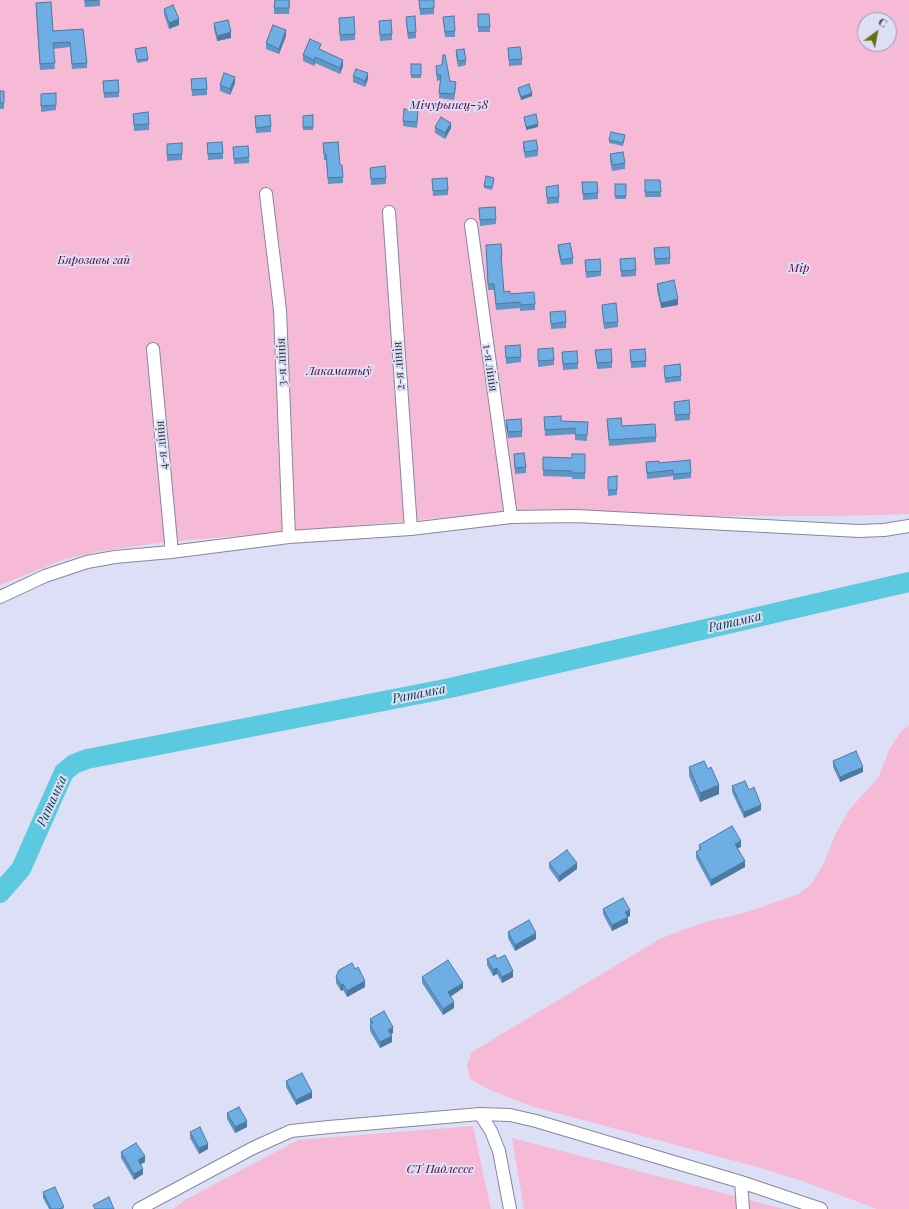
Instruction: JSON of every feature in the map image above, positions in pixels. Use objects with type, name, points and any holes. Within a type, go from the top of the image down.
[{"type":"street","name":"3-я лінія","points":[[266,194],[280,310],[289,534]]},
{"type":"street","name":"2-я лінія","points":[[389,212],[410,525]]},
{"type":"street","name":"1-я лінія","points":[[471,225],[510,514]]},
{"type":"street","name":"4-я лінія","points":[[154,348],[171,547]]},
{"type":"street","points":[[0,597],[45,576],[87,562],[171,547],[289,534],[410,525],[510,514],[576,516],[860,531],[884,530],[909,526]]},
{"type":"street","points":[[480,1114],[491,1131],[499,1151],[510,1209]]},
{"type":"street","points":[[139,1209],[254,1148],[291,1131],[328,1126],[480,1114],[510,1115],[536,1120],[741,1182],[821,1209]]},
{"type":"street","points":[[741,1182],[743,1209]]},
{"type":"green space","points":[[0,0],[909,0],[909,514],[836,516],[704,516],[509,512],[166,542],[101,551],[65,559],[0,585]]},
{"type":"green space","points":[[909,725],[909,1209],[877,1209],[805,1182],[761,1168],[531,1106],[488,1089],[470,1079],[467,1065],[472,1052],[660,939],[702,923],[747,912],[799,894],[812,883],[824,863],[835,835],[849,810],[878,778],[890,748],[901,732]]},
{"type":"green space","name":"СТ Падлессе","points":[[473,1126],[491,1209],[173,1209],[185,1200],[298,1140]]},
{"type":"green space","points":[[512,1138],[784,1209],[524,1209]]},
{"type":"building","points":[[275,0],[289,0],[289,8],[274,8]]},
{"type":"building","points":[[419,0],[434,0],[434,8],[420,9]]},
{"type":"building","points":[[51,2],[53,31],[83,29],[87,63],[72,64],[70,42],[53,43],[55,63],[40,64],[36,3]]},
{"type":"building","points":[[173,5],[179,19],[169,23],[164,9]]},
{"type":"building","points":[[478,14],[489,14],[490,27],[478,27]]},
{"type":"building","points":[[415,16],[416,32],[408,33],[406,17]]},
{"type":"building","points":[[454,16],[455,31],[445,32],[443,17]]},
{"type":"building","points":[[354,17],[355,34],[340,35],[339,18]]},
{"type":"building","points":[[228,20],[231,32],[217,36],[214,23]]},
{"type":"building","points":[[391,20],[392,34],[380,35],[379,21]]},
{"type":"building","points":[[273,25],[286,30],[279,49],[266,43]]},
{"type":"building","points":[[310,39],[321,44],[319,49],[343,60],[340,68],[315,57],[314,60],[303,55]]},
{"type":"building","points":[[146,47],[148,59],[137,60],[135,49]]},
{"type":"building","points":[[520,47],[522,59],[509,60],[508,48]]},
{"type":"building","points":[[464,49],[466,60],[458,61],[456,50]]},
{"type":"building","points":[[443,55],[445,55],[450,81],[456,82],[454,94],[439,93],[441,75],[437,75],[436,66],[442,65]]},
{"type":"building","points":[[411,64],[421,64],[421,75],[411,75]]},
{"type":"building","points":[[356,69],[368,73],[365,81],[353,76]]},
{"type":"building","points":[[224,73],[235,77],[230,89],[220,85]]},
{"type":"building","points":[[206,78],[207,89],[192,90],[191,79]]},
{"type":"building","points":[[118,80],[119,92],[104,93],[103,81]]},
{"type":"building","points":[[529,84],[532,93],[521,97],[518,88]]},
{"type":"building","points":[[0,91],[4,91],[4,103],[0,103]]},
{"type":"building","points":[[56,93],[56,105],[41,106],[41,94]]},
{"type":"building","points":[[404,109],[418,110],[417,122],[403,121]]},
{"type":"building","points":[[148,112],[149,124],[134,125],[133,114]]},
{"type":"building","points":[[536,114],[538,124],[526,127],[524,117]]},
{"type":"building","points":[[270,115],[271,126],[256,128],[255,116]]},
{"type":"building","points":[[313,115],[313,127],[303,127],[303,116]]},
{"type":"building","points":[[441,117],[451,123],[445,133],[435,127]]},
{"type":"building","points":[[611,132],[625,135],[623,143],[609,140]]},
{"type":"building","points":[[536,140],[538,150],[525,152],[523,142]]},
{"type":"building","points":[[222,142],[223,153],[208,154],[207,143]]},
{"type":"building","points":[[338,142],[340,165],[342,165],[343,177],[328,178],[326,154],[324,154],[323,143]]},
{"type":"building","points":[[182,143],[182,154],[167,155],[167,144]]},
{"type":"building","points":[[248,146],[249,157],[234,159],[233,147]]},
{"type":"building","points":[[623,152],[625,163],[612,165],[610,154]]},
{"type":"building","points":[[385,166],[386,178],[371,179],[370,168]]},
{"type":"building","points":[[486,176],[494,178],[492,187],[484,186]]},
{"type":"building","points":[[447,178],[448,190],[433,191],[432,179]]},
{"type":"building","points":[[645,180],[660,180],[661,192],[645,192]]},
{"type":"building","points":[[582,182],[597,182],[598,193],[583,194]]},
{"type":"building","points":[[615,184],[626,184],[626,196],[615,196]]},
{"type":"building","points":[[558,185],[559,197],[547,198],[546,187]]},
{"type":"building","points":[[495,207],[496,219],[480,220],[479,208]]},
{"type":"building","points":[[570,243],[573,258],[561,260],[558,245]]},
{"type":"building","points":[[501,244],[504,292],[510,291],[510,294],[534,292],[535,304],[520,305],[520,302],[496,304],[494,284],[488,284],[486,245]]},
{"type":"building","points":[[669,247],[670,258],[655,259],[654,248]]},
{"type":"building","points":[[635,258],[636,270],[621,271],[620,259]]},
{"type":"building","points":[[600,259],[601,271],[586,272],[585,260]]},
{"type":"building","points":[[674,280],[678,299],[661,303],[657,284]]},
{"type":"building","points":[[616,303],[618,322],[604,323],[602,305]]},
{"type":"building","points":[[565,311],[566,322],[551,324],[550,312]]},
{"type":"building","points":[[520,345],[521,357],[506,358],[505,346]]},
{"type":"building","points":[[553,348],[554,360],[538,361],[538,349]]},
{"type":"building","points":[[611,349],[612,362],[597,363],[595,350]]},
{"type":"building","points":[[645,349],[646,361],[631,362],[630,350]]},
{"type":"building","points":[[577,351],[578,363],[563,364],[562,352]]},
{"type":"building","points":[[680,364],[681,376],[665,378],[664,366]]},
{"type":"building","points":[[689,400],[690,414],[675,415],[674,402]]},
{"type":"building","points":[[561,416],[561,421],[588,422],[587,435],[575,435],[575,428],[545,430],[544,417]]},
{"type":"building","points":[[621,418],[622,426],[655,424],[656,437],[609,440],[607,419]]},
{"type":"building","points":[[521,419],[522,431],[508,432],[506,420]]},
{"type":"building","points":[[524,453],[526,467],[515,468],[514,454]]},
{"type":"building","points":[[572,454],[585,454],[585,473],[543,470],[543,457],[572,458]]},
{"type":"building","points":[[690,460],[691,473],[673,474],[673,470],[647,473],[646,462],[659,461],[659,463]]},
{"type":"building","points":[[617,476],[617,490],[608,490],[608,477]]},
{"type":"building","points":[[856,751],[863,767],[840,777],[833,761]]},
{"type":"building","points":[[704,761],[708,769],[711,767],[719,785],[700,793],[689,767]]},
{"type":"building","points":[[745,781],[749,790],[754,787],[761,805],[744,812],[732,786]]},
{"type":"building","points":[[732,826],[741,841],[735,844],[745,861],[711,880],[696,852],[701,849],[699,845]]},
{"type":"building","points":[[567,850],[577,863],[559,876],[549,863]]},
{"type":"building","points":[[623,898],[630,910],[625,912],[628,917],[612,925],[603,909]]},
{"type":"building","points":[[529,920],[536,933],[515,945],[508,932]]},
{"type":"building","points":[[495,955],[497,959],[505,955],[513,971],[502,977],[497,968],[493,970],[487,959]]},
{"type":"building","points":[[448,960],[463,983],[448,992],[454,1002],[443,1009],[422,977]]},
{"type":"building","points":[[352,963],[355,969],[358,967],[365,981],[347,991],[336,977],[339,970]]},
{"type":"building","points":[[384,1011],[393,1027],[388,1030],[392,1036],[380,1042],[370,1025],[373,1023],[370,1019]]},
{"type":"building","points":[[302,1073],[312,1092],[296,1100],[286,1081]]},
{"type":"building","points":[[239,1107],[247,1121],[235,1127],[227,1113]]},
{"type":"building","points":[[200,1127],[208,1144],[199,1148],[190,1132]]},
{"type":"building","points":[[136,1143],[145,1156],[138,1160],[143,1169],[134,1174],[121,1152]]},
{"type":"building","points":[[55,1187],[64,1207],[59,1209],[51,1209],[43,1192]]},
{"type":"building","points":[[109,1197],[114,1209],[95,1209],[93,1205]]},
{"type":"waterway","name":"Ратамка","points":[[0,893],[21,869],[64,772],[74,764],[87,759],[450,688],[909,582]]},
{"type":"park label","name":"Мічурынец-58","points":[[449,105]]},
{"type":"park label","name":"Бярозавы гай","points":[[94,260]]},
{"type":"park label","name":"Мір","points":[[799,268]]},
{"type":"park label","name":"Лакаматыў","points":[[339,371]]}]
